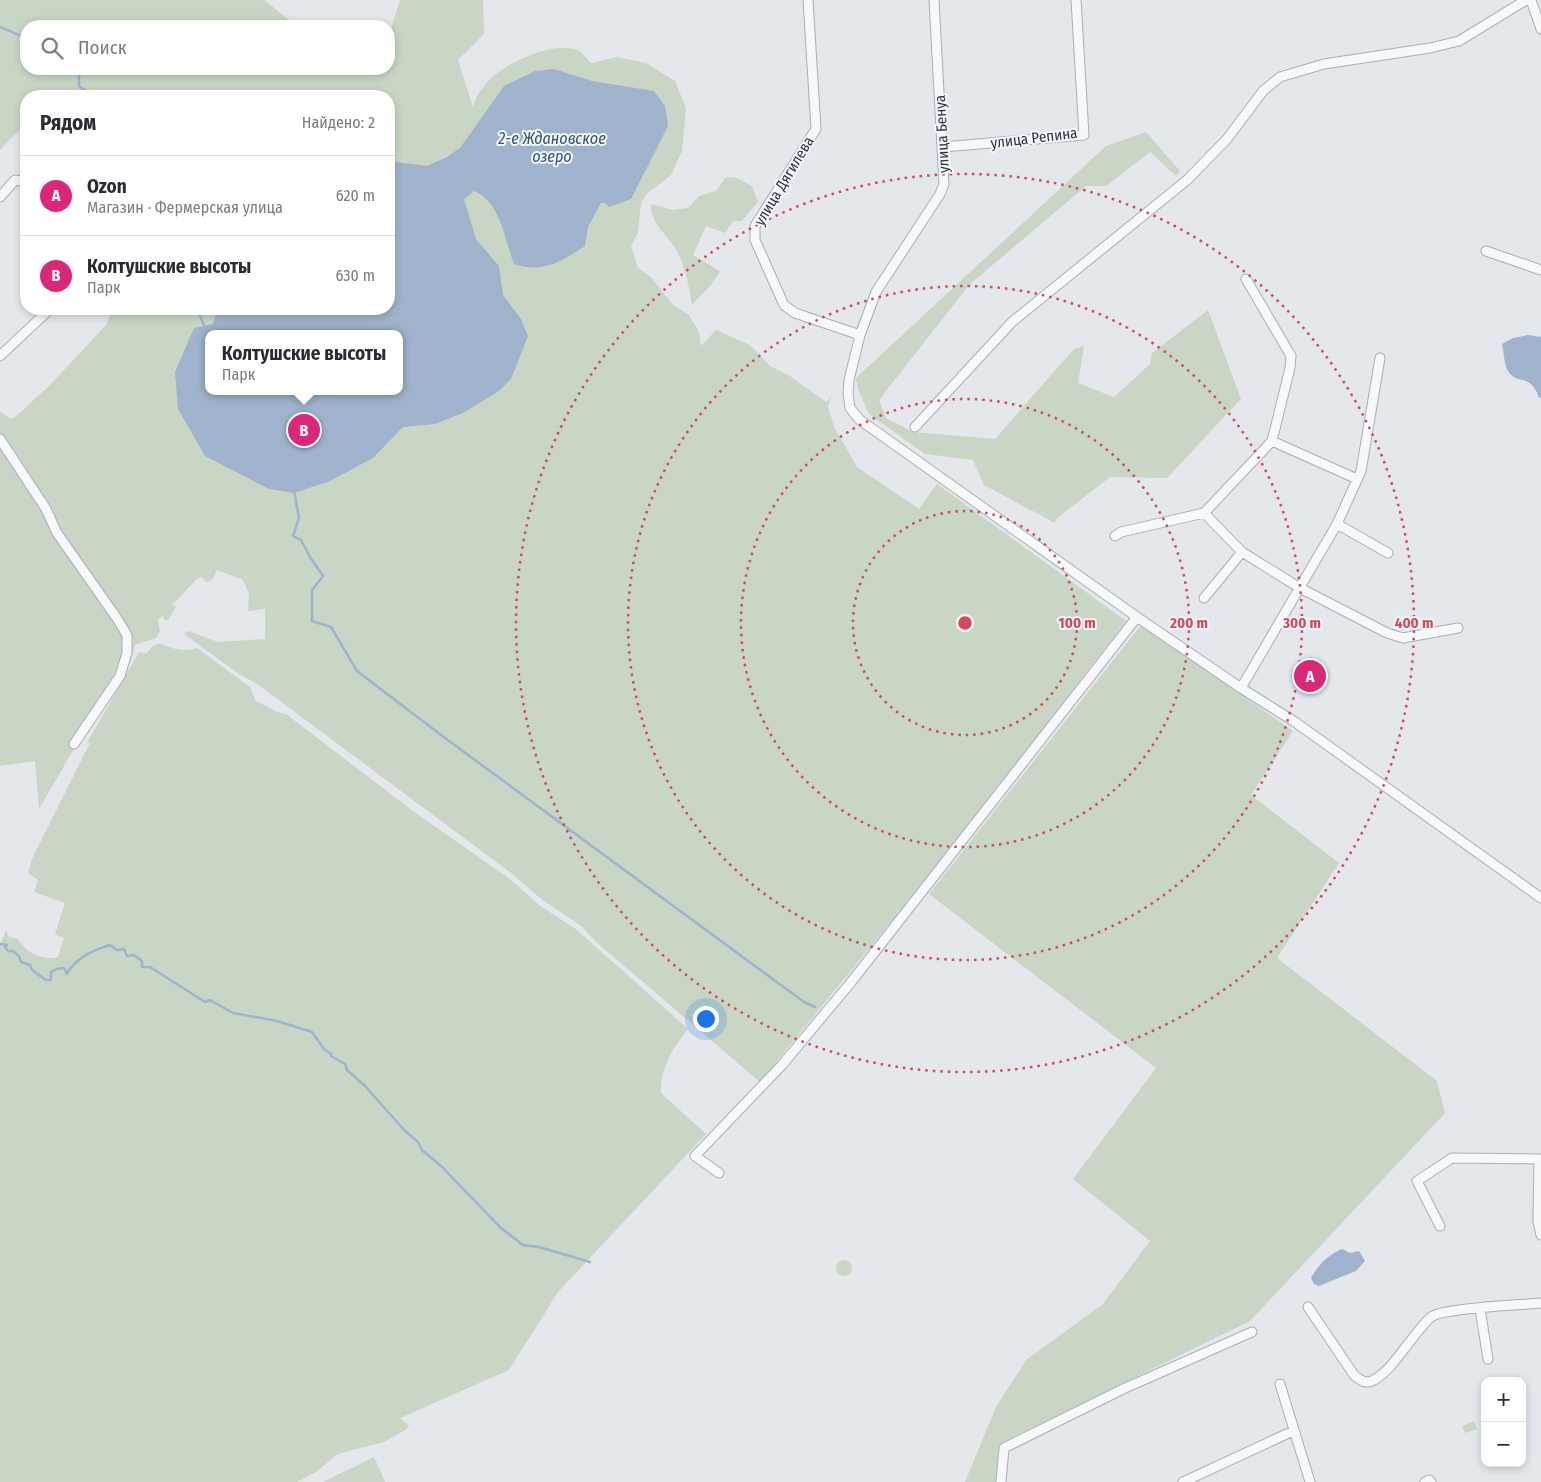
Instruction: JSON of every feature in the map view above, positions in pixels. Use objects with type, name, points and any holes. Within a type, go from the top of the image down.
[{"type":"street","name":"улица Дягилева","points":[[808,0],[816,129],[754,226],[755,240],[784,305],[795,312],[860,335]]},
{"type":"street","name":"улица Бенуа","points":[[934,0],[944,184],[940,194],[876,292],[860,335],[849,380],[850,408],[860,420],[1137,617],[1241,688],[1296,722],[1541,898]]},
{"type":"street","name":"улица Репина","points":[[943,147],[1084,135],[1076,0]]},
{"type":"street","points":[[915,427],[1012,322],[1187,180],[1227,139],[1263,91],[1280,77],[1324,64],[1430,48],[1459,41],[1526,0]]},
{"type":"street","points":[[1531,0],[1541,29]]},
{"type":"street","points":[[0,197],[15,180],[20,181]]},
{"type":"street","points":[[1486,251],[1541,270]]},
{"type":"street","points":[[1115,536],[1120,532],[1204,513],[1272,441],[1291,356],[1246,278]]},
{"type":"street","points":[[0,356],[44,315]]},
{"type":"street","points":[[1241,688],[1337,524],[1361,471],[1380,358]]},
{"type":"street","points":[[0,439],[46,509],[57,533],[127,635],[127,653],[120,676],[74,744]]},
{"type":"street","points":[[1272,441],[1357,479]]},
{"type":"street","points":[[1204,513],[1242,552],[1300,588],[1394,637],[1403,638],[1458,628]]},
{"type":"street","points":[[1337,524],[1388,553]]},
{"type":"street","points":[[1204,598],[1242,552]]},
{"type":"street","points":[[718,1173],[695,1156],[782,1065],[852,981],[1137,617]]},
{"type":"street","points":[[1440,1226],[1417,1181],[1452,1158],[1539,1159],[1538,1221],[1541,1235]]},
{"type":"street","points":[[1308,1307],[1354,1375],[1361,1381],[1367,1382],[1374,1380],[1392,1363],[1432,1316],[1541,1303]]},
{"type":"street","points":[[1480,1309],[1488,1359]]},
{"type":"street","points":[[1002,1482],[1004,1448],[1123,1389],[1252,1332]]},
{"type":"street","points":[[1280,1384],[1310,1482]]},
{"type":"street","points":[[1183,1482],[1293,1431]]},
{"type":"street","points":[[1425,1482],[1429,1480],[1431,1482]]},
{"type":"green space","points":[[0,0],[264,0],[289,20],[20,20],[20,75],[395,75],[394,20],[400,0],[483,0],[484,34],[458,60],[473,107],[484,86],[493,77],[515,62],[541,51],[555,48],[577,50],[591,63],[617,57],[646,63],[675,81],[686,108],[682,151],[671,175],[648,193],[641,203],[638,233],[631,246],[638,268],[651,277],[673,305],[688,314],[699,331],[701,346],[716,330],[750,345],[770,366],[790,376],[826,402],[831,397],[828,406],[834,427],[857,467],[919,509],[937,484],[1126,621],[925,880],[760,1082],[595,941],[581,926],[540,898],[511,873],[256,683],[239,674],[184,634],[189,631],[218,642],[265,639],[265,609],[248,611],[249,594],[243,580],[217,570],[212,580],[206,582],[202,577],[198,578],[172,605],[176,606],[168,620],[164,620],[163,615],[158,620],[160,631],[156,638],[135,645],[130,663],[82,735],[39,809],[35,761],[0,766],[0,411],[9,418],[14,418],[48,387],[106,325],[110,315],[395,315],[395,90],[20,90],[20,129],[0,150]]},
{"type":"green space","points":[[1146,132],[1180,171],[1176,176],[1150,152],[1106,186],[1086,186],[969,285],[879,400],[886,418],[913,432],[995,439],[1074,349],[1084,346],[1078,383],[1114,397],[1150,364],[1152,353],[1208,310],[1241,399],[1167,478],[1110,477],[1056,519],[1055,523],[984,485],[973,460],[925,454],[869,414],[858,389],[856,378],[1106,146]]},
{"type":"green space","points":[[726,177],[737,178],[752,186],[758,202],[742,221],[733,221],[725,233],[706,226],[693,255],[720,271],[710,286],[692,305],[684,268],[675,248],[653,217],[651,204],[673,210],[688,208],[699,196],[716,191]]},
{"type":"green space","points":[[1141,625],[1293,731],[1251,795],[1339,863],[1277,958],[1437,1081],[1445,1113],[1250,1321],[999,1444],[998,1482],[965,1482],[996,1407],[1026,1360],[1103,1304],[1150,1241],[1073,1179],[1156,1068],[929,894]]},
{"type":"green space","points":[[159,643],[178,649],[197,648],[250,687],[256,701],[277,712],[286,714],[417,814],[510,879],[539,905],[577,930],[688,1029],[668,1059],[661,1084],[661,1093],[706,1134],[558,1292],[509,1370],[400,1418],[409,1425],[407,1429],[384,1442],[338,1454],[316,1472],[297,1482],[0,1482],[0,945],[6,930],[9,937],[18,939],[21,944],[35,955],[47,958],[58,957],[64,938],[55,934],[65,903],[34,892],[38,880],[28,873],[32,859],[90,743],[87,743],[139,652],[146,654],[153,646]]},
{"type":"green space","points":[[844,1260],[852,1268],[844,1276],[836,1268]]},
{"type":"green space","points":[[1474,1421],[1477,1429],[1465,1433],[1462,1426]]},
{"type":"green space","points":[[374,1457],[385,1482],[323,1482]]},
{"type":"water","name":"2-е Ждановское озеро","points":[[554,69],[592,81],[654,91],[665,106],[668,126],[631,199],[609,207],[605,203],[601,203],[588,227],[585,246],[568,257],[552,264],[534,268],[514,264],[496,212],[490,204],[483,196],[474,191],[464,199],[476,239],[499,266],[503,295],[521,319],[528,336],[511,379],[499,391],[463,413],[435,424],[403,427],[373,458],[330,481],[294,493],[269,489],[205,456],[178,409],[175,372],[194,328],[213,324],[215,315],[395,315],[395,162],[427,166],[447,157],[460,148],[504,86],[535,71]]},
{"type":"water","points":[[1528,335],[1541,337],[1541,397],[1539,398],[1532,385],[1512,376],[1505,362],[1502,344],[1513,338]]},
{"type":"water","points":[[1342,1249],[1350,1253],[1359,1251],[1365,1261],[1356,1271],[1319,1286],[1314,1284],[1311,1278],[1324,1260]]},
{"type":"waterway","points":[[0,27],[20,35]]},
{"type":"waterway","points":[[79,75],[79,86],[85,90]]},
{"type":"waterway","points":[[200,315],[205,328]]},
{"type":"waterway","points":[[294,491],[299,518],[293,536],[301,540],[323,576],[312,590],[312,621],[331,627],[357,671],[804,1002],[815,1007]]},
{"type":"waterway","points":[[0,944],[7,945],[5,947],[8,951],[13,951],[19,956],[21,962],[30,965],[32,970],[46,980],[51,980],[51,972],[57,969],[64,968],[67,974],[70,968],[85,955],[110,945],[117,950],[124,949],[127,956],[134,955],[142,961],[142,967],[150,967],[205,1002],[210,1000],[233,1013],[277,1021],[312,1032],[324,1049],[331,1056],[345,1064],[347,1070],[365,1086],[405,1131],[418,1142],[422,1150],[442,1167],[501,1228],[523,1245],[539,1247],[590,1262]]},
{"type":"place","name":"Колтушские высоты","points":[[304,430]]},
{"type":"place","name":"Ozon","points":[[1310,676]]}]
